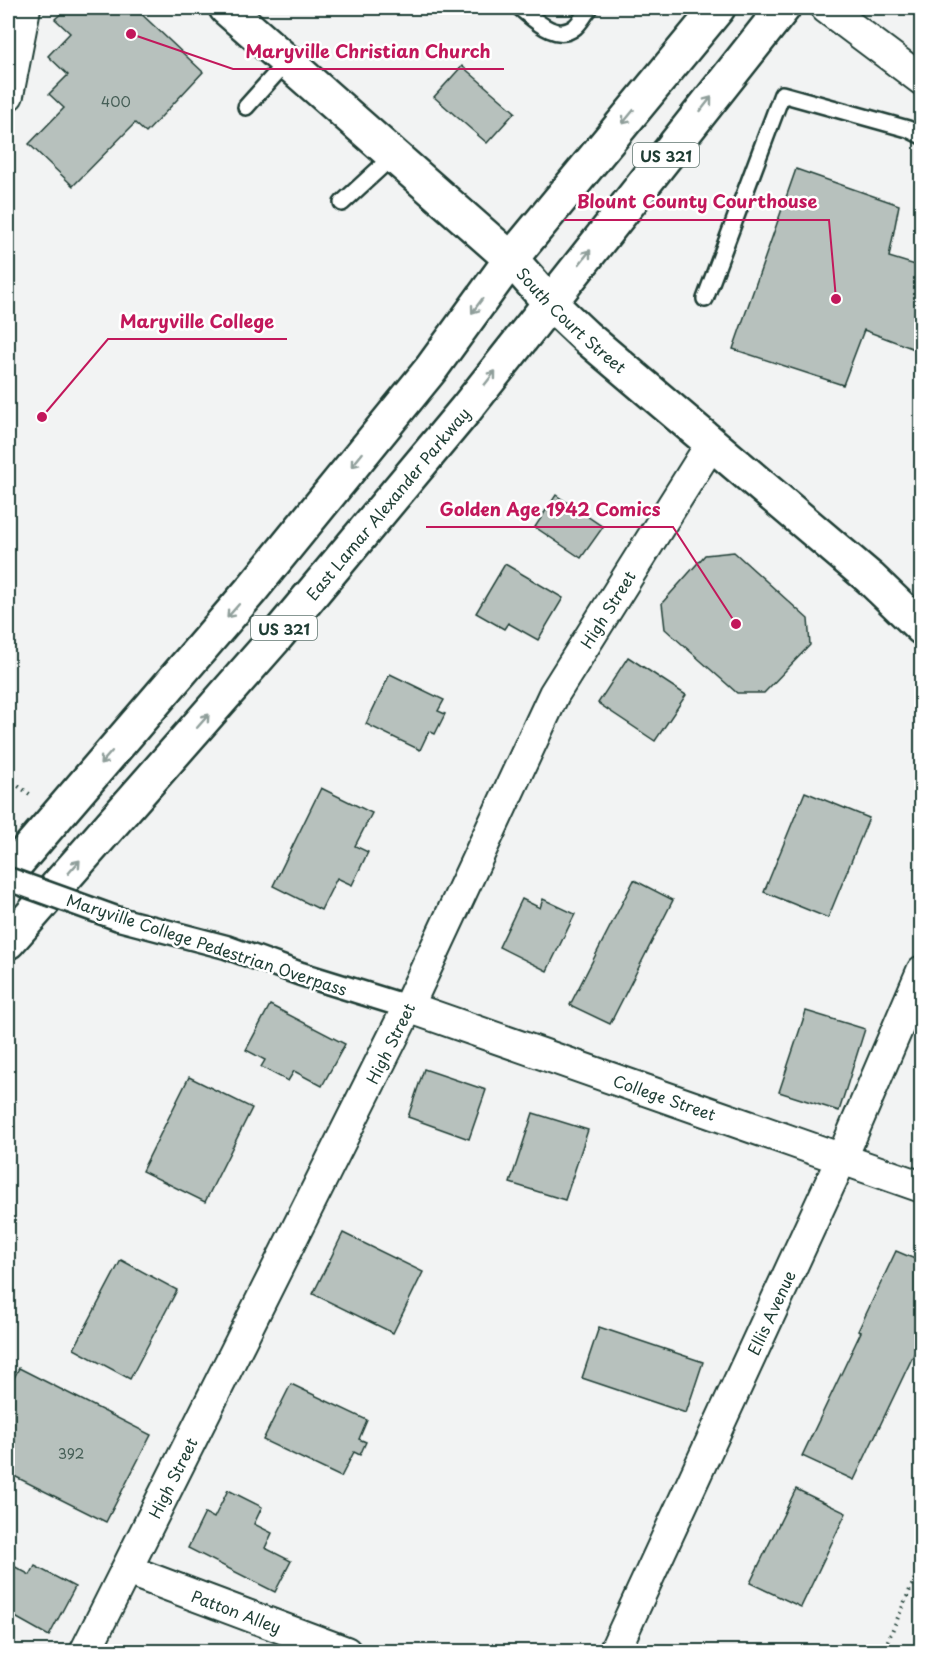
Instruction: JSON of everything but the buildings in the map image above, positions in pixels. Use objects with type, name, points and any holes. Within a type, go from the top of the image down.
[{"type":"main road","name":"South Court Street","points":[[226,8],[511,259],[549,302],[585,336],[870,579],[921,628]]},
{"type":"main road","name":"US 321","points":[[8,873],[252,589],[431,369],[511,259],[718,8]]},
{"type":"main road","name":"US 321","points":[[549,302],[783,8]]},
{"type":"main road","name":"East Lamar Alexander Parkway","points":[[8,942],[276,637],[466,409],[549,302]]},
{"type":"street","points":[[8,95],[25,8]]},
{"type":"street","points":[[826,8],[921,80]]},
{"type":"street","name":"High Street","points":[[85,1652],[408,1007],[554,694],[711,444]]},
{"type":"street","name":"Maryville College Pedestrian Overpass","points":[[8,879],[119,919],[226,947],[301,974],[408,1007]]},
{"type":"street","name":"Ellis Avenue","points":[[614,1652],[841,1160],[921,971]]},
{"type":"street","name":"College Street","points":[[408,1007],[921,1187]]},
{"type":"street","name":"Patton Alley","points":[[127,1570],[346,1652]]},
{"type":"lane","points":[[520,8],[545,28],[559,33],[574,28],[590,8]]},
{"type":"lane","points":[[246,107],[287,61]]},
{"type":"lane","points":[[705,299],[782,93],[908,129],[921,136]]},
{"type":"lane","points":[[342,203],[394,155]]},
{"type":"path","points":[[8,781],[31,795]]},
{"type":"path","points":[[883,1652],[921,1562]]},
{"type":"place","name":"Maryville Christian Church","points":[[131,34]]},
{"type":"place","name":"Blount County Courthouse","points":[[836,299]]},
{"type":"place","name":"Maryville College","points":[[42,417]]},
{"type":"place","name":"Golden Age 1942 Comics","points":[[736,624]]}]
